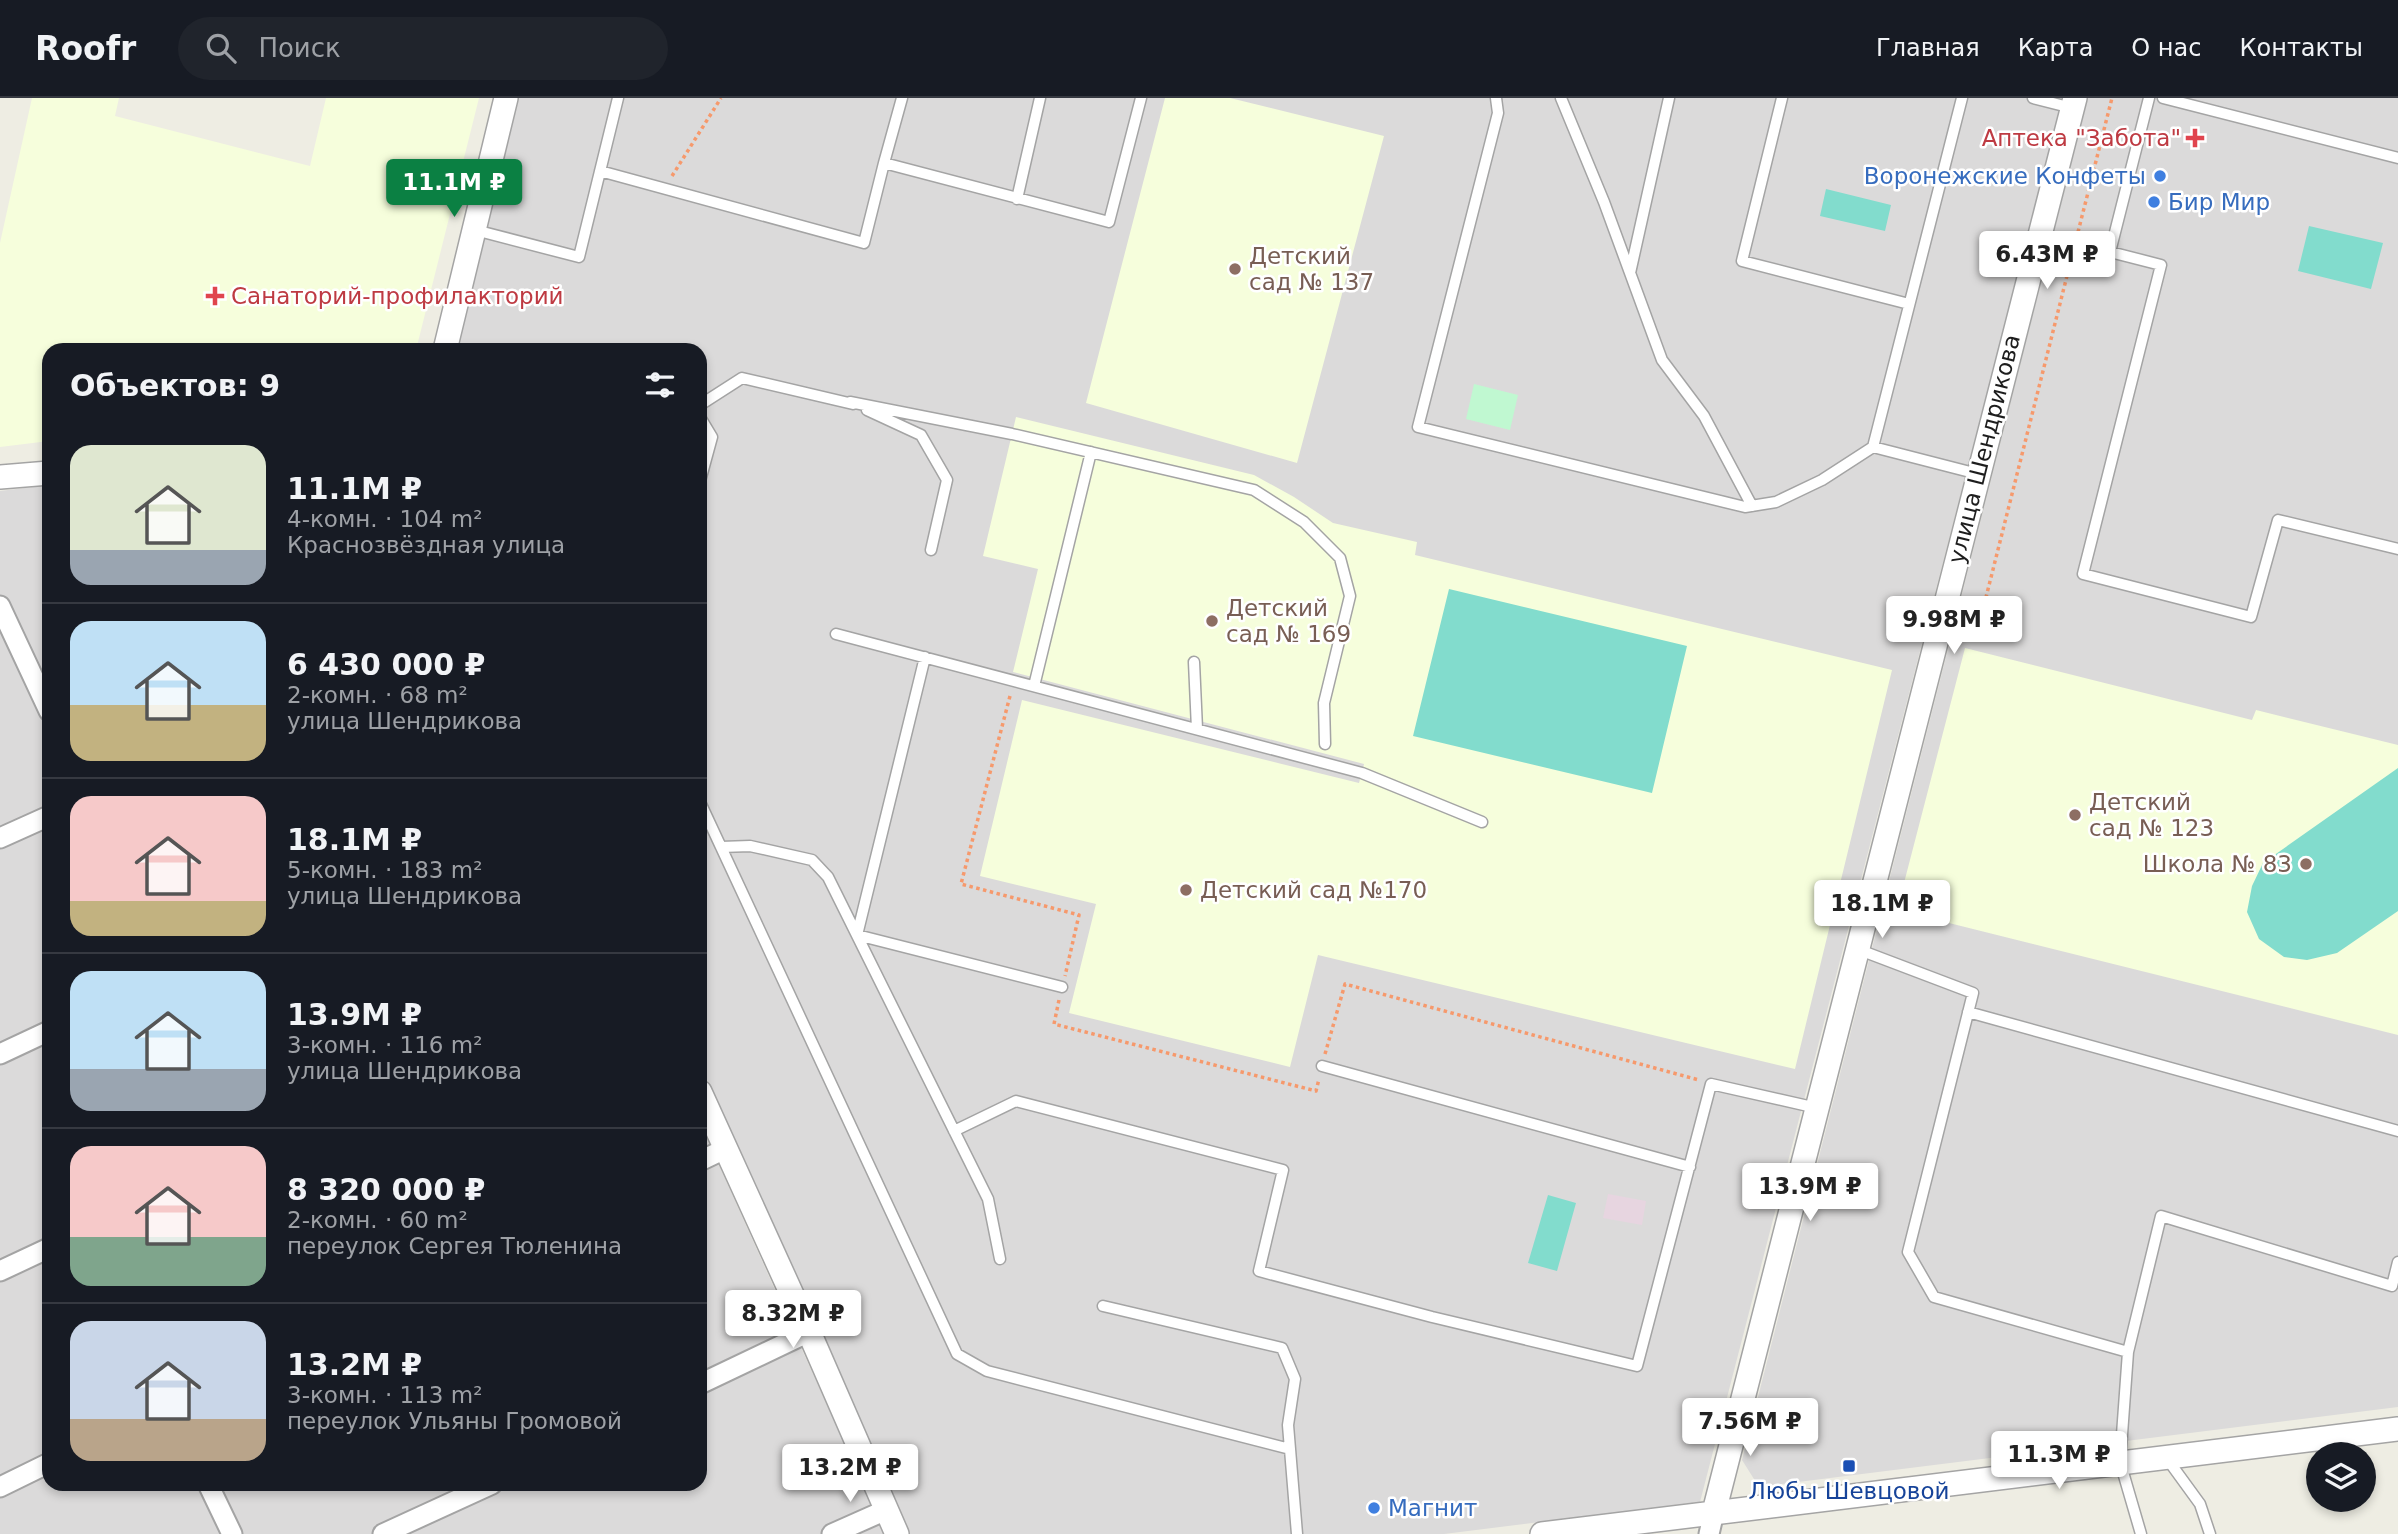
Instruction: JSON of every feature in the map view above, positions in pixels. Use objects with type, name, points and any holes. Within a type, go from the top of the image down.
[{"type":"street","points":[[446,343],[506,98]]},
{"type":"street","name":"улица Шендрикова","points":[[1712,1523],[2073,103]]},
{"type":"street","points":[[0,477],[42,474]]},
{"type":"street","points":[[2,615],[42,697]]},
{"type":"street","points":[[0,838],[42,819]]},
{"type":"street","points":[[0,1054],[42,1034]]},
{"type":"street","points":[[707,1108],[897,1534]]},
{"type":"street","points":[[707,1158],[725,1149]]},
{"type":"street","points":[[0,1270],[42,1251]]},
{"type":"street","points":[[707,1381],[809,1332]]},
{"type":"street","points":[[1542,1534],[1712,1523],[2120,1462],[2398,1429]]},
{"type":"street","points":[[0,1487],[42,1466]]},
{"type":"street","points":[[212,1491],[232,1534]]},
{"type":"street","points":[[383,1534],[419,1527],[480,1491]]},
{"type":"street","points":[[832,1534],[886,1510]]},
{"type":"lane","points":[[474,230],[579,257],[618,98]]},
{"type":"lane","points":[[600,171],[864,243],[902,98]]},
{"type":"lane","points":[[1017,199],[1040,98]]},
{"type":"lane","points":[[884,163],[1109,222],[1141,98]]},
{"type":"lane","points":[[1496,98],[1498,113],[1418,427],[1745,507],[1776,502],[1788,497],[1822,480],[1873,447],[1962,98]]},
{"type":"lane","points":[[1561,98],[1604,202],[1662,360],[1704,416],[1752,506]]},
{"type":"lane","points":[[1630,274],[1669,98]]},
{"type":"lane","points":[[1782,98],[1742,261],[1909,304]]},
{"type":"lane","points":[[2033,98],[2073,103]]},
{"type":"lane","points":[[2110,252],[2149,98]]},
{"type":"lane","points":[[2164,98],[2398,158]]},
{"type":"lane","points":[[2039,234],[2161,265],[2083,574],[2251,617],[2277,520],[2398,549]]},
{"type":"lane","points":[[707,401],[742,379],[1012,434],[1254,490],[1304,522],[1340,558],[1350,596],[1324,704],[1325,744]]},
{"type":"lane","points":[[850,402],[921,435],[947,480],[931,550]]},
{"type":"lane","points":[[707,429],[712,437],[707,455]]},
{"type":"lane","points":[[1873,447],[1978,474]]},
{"type":"lane","points":[[1034,686],[1091,452]]},
{"type":"lane","points":[[836,634],[1362,773],[1482,822]]},
{"type":"lane","points":[[857,935],[925,657]]},
{"type":"lane","points":[[1194,662],[1197,729]]},
{"type":"lane","points":[[707,817],[957,1354],[987,1371],[1290,1449]]},
{"type":"lane","points":[[721,846],[750,846],[812,860],[828,877],[988,1199],[1000,1259]]},
{"type":"lane","points":[[857,935],[1062,987]]},
{"type":"lane","points":[[1857,949],[1973,993],[1908,1252],[1934,1297],[2128,1352]]},
{"type":"lane","points":[[1968,1012],[2398,1131]]},
{"type":"lane","points":[[1321,1066],[1690,1167]]},
{"type":"lane","points":[[954,1131],[1016,1101],[1283,1170],[1259,1271],[1432,1317],[1637,1366],[1711,1084],[1816,1108]]},
{"type":"lane","points":[[2141,1534],[2120,1462],[2128,1352],[2161,1216],[2392,1286],[2398,1262]]},
{"type":"lane","points":[[1103,1306],[1282,1348],[1295,1379],[1288,1425],[1297,1534]]},
{"type":"lane","points":[[2166,1456],[2200,1504],[2210,1534]]},
{"type":"lane","points":[[2130,1534],[2136,1522]]},
{"type":"path","points":[[664,189],[721,98]]},
{"type":"path","points":[[1979,625],[2112,98]]},
{"type":"path","points":[[1010,696],[961,884],[1079,915],[1054,1024],[1316,1091],[1345,984],[1711,1084]]},
{"type":"shaded area","name":"Cанаторий-профилакторий","points":[[32,98],[119,98],[115,116],[310,166],[326,98],[479,98],[418,343],[42,343],[42,442],[0,447],[0,243]]},
{"type":"shaded area","points":[[519,98],[2063,98],[1700,1502],[1444,1534],[909,1534],[707,1080],[707,343],[459,343]]},
{"type":"shaded area","name":"Детский сад № 137","points":[[1165,98],[1230,98],[1384,136],[1297,463],[1086,403]]},
{"type":"shaded area","points":[[2088,98],[2398,98],[2398,1407],[1759,1487],[1742,1460]]},
{"type":"shaded area","points":[[1826,189],[1891,205],[1885,231],[1820,216]]},
{"type":"shaded area","points":[[2309,226],[2383,243],[2371,289],[2298,271]]},
{"type":"shaded area","points":[[1474,384],[1518,395],[1510,430],[1466,419]]},
{"type":"shaded area","points":[[1016,417],[1254,475],[1333,523],[1417,542],[1415,555],[1892,670],[1795,1069],[1318,955],[1290,1067],[1069,1013],[1096,904],[980,876],[1022,700],[1359,783],[1364,764],[1013,672],[1038,569],[983,556]]},
{"type":"shaded area","points":[[42,486],[42,1491],[707,1491],[707,1139],[885,1534],[0,1534],[0,491]]},
{"type":"shaded area","points":[[1449,589],[1687,646],[1652,793],[1413,736]]},
{"type":"shaded area","name":"Детский сад № 123","points":[[1965,648],[2252,720],[2256,710],[2398,745],[2398,1035],[1897,910]]},
{"type":"shaded area","points":[[2398,768],[2398,911],[2337,953],[2307,960],[2284,957],[2259,939],[2247,912],[2252,886],[2263,863]]},
{"type":"shaded area","points":[[1608,1194],[1646,1201],[1642,1225],[1603,1218]]},
{"type":"shaded area","points":[[1548,1195],[1576,1203],[1557,1271],[1528,1263]]},
{"type":"place","name":"Аптека \"Забота\"","points":[[2195,138]]},
{"type":"place","name":"Воронежские Конфеты","points":[[2160,176]]},
{"type":"place","name":"Бир Мир","points":[[2154,202]]},
{"type":"place","name":"Детский сад № 137","points":[[1235,269]]},
{"type":"place","name":"Cанаторий-профилакторий","points":[[215,296]]},
{"type":"place","name":"Детский сад № 169","points":[[1212,621]]},
{"type":"place","name":"Детский сад № 123","points":[[2075,815]]},
{"type":"place","name":"Школа № 83","points":[[2306,864]]},
{"type":"place","name":"Детский сад №170","points":[[1186,890]]},
{"type":"place","name":"Любы Шевцовой","points":[[1849,1466]]},
{"type":"place","name":"Магнит","points":[[1374,1508]]}]
